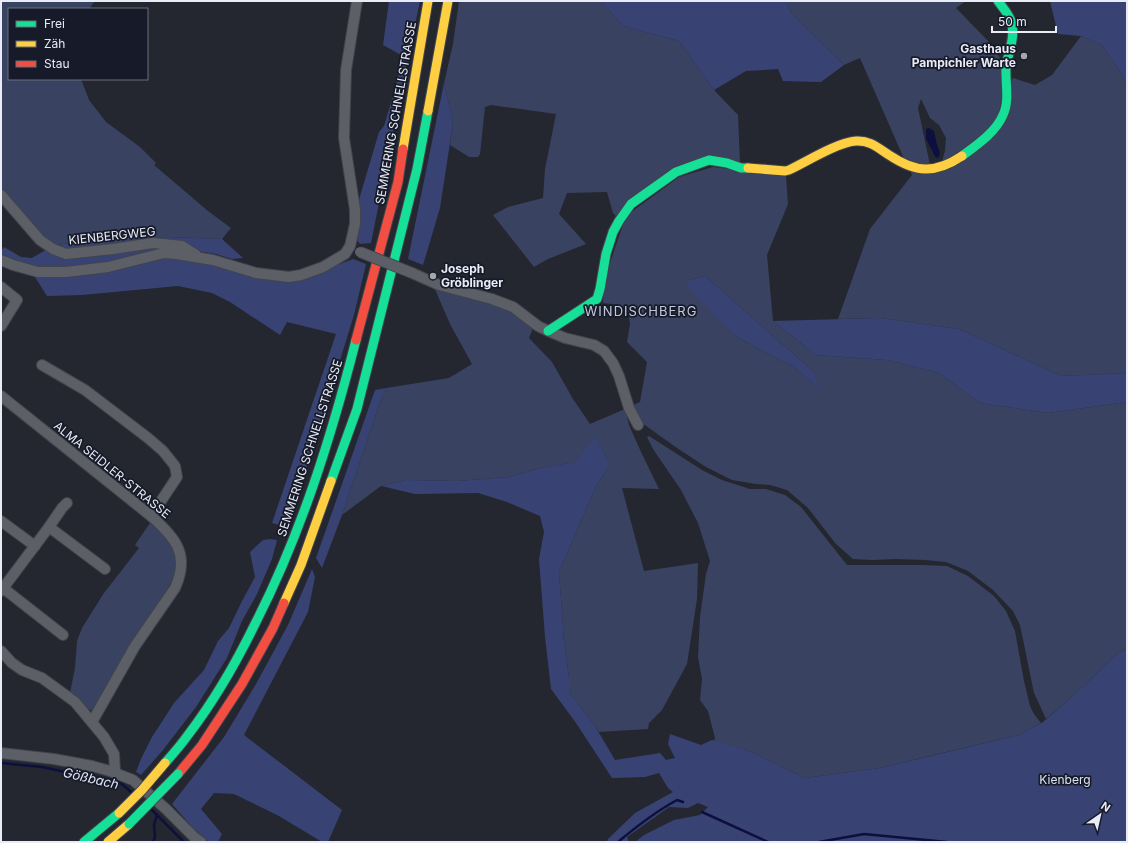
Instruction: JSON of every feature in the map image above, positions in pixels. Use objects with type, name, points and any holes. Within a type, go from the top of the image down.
[{"type":"main road","name":"SEMMERING SCHNELLSTRASSE","points":[[84,842],[119,813],[142,790],[188,736],[209,706],[240,655],[268,599],[288,553],[304,513],[340,402],[398,182],[428,1]]},
{"type":"main road","points":[[108,842],[129,824],[178,774],[202,745],[242,684],[273,628],[301,565],[357,409],[417,169],[448,1]]},
{"type":"main road","points":[[548,331],[597,299],[606,254],[618,221],[631,204],[676,172],[709,160],[746,168],[785,171],[854,141],[871,143],[896,159],[924,170],[935,169],[948,165],[966,154],[997,126],[1001,120],[1006,104],[1006,60],[1012,37],[1012,24],[998,1]]},
{"type":"street","points":[[357,1],[346,70],[344,111],[344,138],[355,210],[353,233],[347,251],[360,252],[439,285],[492,298],[514,307],[538,326],[548,331],[565,338],[594,345],[604,351],[613,363],[619,376],[629,408],[638,425]]},
{"type":"street","name":"KIENBERGWEG","points":[[1,194],[40,240],[66,254],[153,243],[182,246],[199,258]]},
{"type":"street","name":"KIENBERGWEG","points":[[1,260],[38,272],[66,272],[108,267],[164,253],[213,260],[256,273],[289,277],[301,275],[323,267],[347,251]]},
{"type":"street","points":[[1,287],[17,300],[1,326]]},
{"type":"street","points":[[42,365],[85,390],[163,450],[175,466],[177,477],[151,516]]},
{"type":"street","name":"ALMA SEIDLER-STRASSE","points":[[1,396],[151,516],[175,541],[180,552],[182,565],[180,578],[175,588],[150,622],[135,646],[92,722]]},
{"type":"street","points":[[63,635],[2,589],[67,503]]},
{"type":"street","points":[[1,521],[35,546]]},
{"type":"street","points":[[49,527],[105,569]]},
{"type":"street","points":[[1,651],[12,663],[22,670],[42,678],[75,702],[104,737],[114,754],[114,772]]},
{"type":"street","points":[[1,753],[54,759],[92,766],[114,772],[133,780],[201,842]]},
{"type":"shaded area","points":[[1,1],[95,1],[90,8],[8,8],[8,80],[81,80],[89,100],[106,122],[140,147],[156,163],[154,165],[208,211],[231,228],[222,239],[167,237],[122,238],[54,245],[42,238],[1,190]]},
{"type":"shaded area","points":[[459,1],[601,1],[623,26],[679,41],[714,90],[738,115],[740,164],[704,160],[616,216],[613,213],[607,192],[567,193],[559,214],[586,244],[548,259],[534,267],[493,215],[508,207],[543,198],[545,169],[556,114],[491,105],[485,107],[480,154],[478,157],[469,157],[450,145],[453,123],[444,83],[453,44]]},
{"type":"shaded area","points":[[785,1],[966,1],[956,8],[991,44],[1003,63],[1004,85],[997,123],[941,165],[945,151],[946,138],[939,125],[930,118],[921,99],[918,108],[930,165],[905,161],[860,58],[844,65],[792,14]]},
{"type":"shaded area","points":[[1081,36],[1102,45],[1121,73],[1127,85],[1127,373],[1061,376],[959,329],[880,318],[838,319],[870,229],[912,175],[910,170],[927,173],[993,134],[1013,78],[1035,85],[1052,75]]},
{"type":"shaded area","points":[[929,128],[934,131],[940,153],[939,157],[936,158],[926,139],[926,129]]},
{"type":"shaded area","points":[[713,167],[786,176],[788,204],[767,255],[773,321],[816,355],[887,360],[939,373],[980,403],[1048,413],[1127,402],[1127,649],[1118,653],[1072,697],[1046,719],[1034,693],[1020,625],[1013,611],[993,590],[968,571],[946,562],[896,559],[853,559],[836,544],[808,508],[787,490],[770,485],[732,480],[706,467],[642,423],[631,406],[640,402],[647,362],[627,342],[630,324],[628,311],[620,305],[603,303],[604,280],[626,216],[679,177]],"holes":[[[705,276],[814,372],[819,389],[793,366],[734,335],[689,280]]]},
{"type":"shaded area","points":[[434,287],[509,308],[533,328],[529,338],[552,362],[573,399],[590,424],[625,409],[629,425],[659,489],[622,488],[644,571],[698,563],[697,599],[687,664],[662,710],[649,723],[648,729],[599,732],[569,692],[559,572],[596,486],[610,465],[596,437],[576,462],[540,468],[509,477],[457,481],[406,480],[381,486],[342,515],[386,388],[449,378],[472,364],[450,324]]},
{"type":"shaded area","points":[[649,436],[702,470],[722,480],[750,489],[766,489],[785,495],[801,507],[847,565],[947,566],[968,576],[994,596],[1006,611],[1015,631],[1030,706],[1041,723],[1019,735],[880,768],[805,778],[747,750],[714,741],[715,738],[708,711],[700,700],[702,679],[698,657],[700,617],[706,574],[710,561],[698,523],[681,490],[653,449],[647,437]]},
{"type":"shaded area","points":[[150,523],[168,540],[177,558],[177,571],[165,594],[119,663],[103,697],[94,711],[90,710],[70,693],[75,668],[77,641],[82,628],[104,593],[139,548],[135,545]]},
{"type":"green space","points":[[389,1],[420,1],[371,243],[360,244],[356,239],[360,222],[358,203],[379,132],[384,126],[403,56],[383,45]]},
{"type":"green space","points":[[601,1],[785,1],[792,14],[844,65],[821,82],[783,81],[778,69],[746,71],[714,90],[679,41],[623,26]]},
{"type":"green space","points":[[1050,1],[1127,1],[1127,85],[1121,73],[1102,45],[1081,36],[1058,34]]},
{"type":"green space","points":[[444,83],[453,123],[440,208],[423,265],[408,259]]},
{"type":"green space","points":[[167,237],[222,239],[243,258],[232,259],[216,254],[197,251],[161,250],[145,252],[105,264],[37,267],[1,254],[4,247],[21,257],[32,258],[54,245],[122,238]]},
{"type":"green space","points":[[166,258],[191,260],[219,265],[278,281],[300,279],[353,259],[366,264],[354,315],[333,383],[301,484],[283,526],[272,523],[336,334],[287,322],[280,335],[230,302],[212,293],[178,286],[82,295],[47,296],[33,274],[45,278],[65,276],[133,266]]},
{"type":"green space","points":[[705,276],[814,372],[820,390],[793,366],[734,335],[687,286],[689,280]]},
{"type":"green space","points":[[880,318],[959,329],[1061,376],[1127,373],[1127,402],[1048,413],[980,403],[939,373],[887,360],[816,355],[773,321]]},
{"type":"green space","points":[[386,388],[322,568],[316,558],[375,390]]},
{"type":"green space","name":"Kienberg","points":[[596,436],[610,465],[596,486],[559,572],[569,692],[595,726],[615,760],[660,753],[666,760],[675,758],[668,744],[670,734],[701,745],[712,740],[747,750],[805,778],[880,768],[1019,735],[1043,722],[1072,697],[1118,653],[1127,649],[1127,842],[635,842],[644,835],[674,820],[700,815],[708,807],[698,803],[688,808],[669,807],[627,837],[629,842],[607,842],[608,839],[635,813],[673,792],[668,788],[659,773],[645,777],[612,778],[576,723],[551,689],[539,559],[544,532],[540,516],[507,502],[478,493],[415,494],[381,486],[406,480],[457,481],[509,477],[540,468],[575,462]]},
{"type":"green space","points":[[263,540],[277,540],[272,559],[257,594],[242,621],[227,658],[196,707],[163,750],[141,775],[136,772],[152,737],[174,703],[204,670],[218,641],[229,628],[255,577],[250,552]]},
{"type":"green space","points":[[312,569],[315,577],[308,612],[244,735],[342,810],[328,842],[322,842],[279,816],[234,794],[214,793],[201,809],[222,834],[218,842],[209,842],[192,827],[172,804],[224,737],[256,684],[288,625]]},
{"type":"waterway","name":"Gößbach","points":[[1,763],[42,767],[122,784],[131,792]]},
{"type":"waterway","points":[[618,842],[646,820],[677,800],[683,802]]},
{"type":"waterway","name":"Gößbach","points":[[152,810],[184,842]]},
{"type":"waterway","points":[[702,812],[768,842]]},
{"type":"waterway","points":[[153,842],[155,837],[154,825],[157,815]]},
{"type":"waterway","points":[[819,842],[864,834],[947,842]]},
{"type":"traffic: fast","points":[[962,156],[991,133],[1000,121],[1005,110],[1007,98],[1006,67],[1013,30],[1010,18],[998,1]]},
{"type":"traffic: fast","points":[[331,481],[357,409],[417,169],[428,111]]},
{"type":"traffic: fast","points":[[548,331],[597,299],[606,254],[613,232],[631,204],[676,172],[709,160],[727,163],[741,168],[748,168]]},
{"type":"traffic: fast","points":[[165,763],[198,722],[216,695],[240,653],[272,590],[301,520],[313,485],[336,413],[356,340]]},
{"type":"traffic: fast","points":[[129,824],[178,774]]},
{"type":"traffic: fast","points":[[84,842],[119,813]]},
{"type":"traffic: slow","points":[[403,149],[428,1]]},
{"type":"traffic: slow","points":[[428,111],[448,1]]},
{"type":"traffic: slow","points":[[748,168],[785,171],[840,145],[856,141],[870,143],[899,161],[917,168],[926,169],[943,166],[962,156]]},
{"type":"traffic: slow","points":[[284,603],[301,565],[331,481]]},
{"type":"traffic: slow","points":[[119,813],[142,790],[165,763]]},
{"type":"traffic: slow","points":[[108,842],[129,824]]},
{"type":"traffic: jam","points":[[356,340],[398,182],[403,149]]},
{"type":"traffic: jam","points":[[178,774],[202,745],[242,684],[273,628],[284,603]]},
{"type":"place","name":"Gasthaus Pampichler Warte","points":[[1024,56]]},
{"type":"place","name":"Joseph Gröblinger","points":[[433,276]]},
{"type":"district","name":"WINDISCHBERG","points":[[641,311]]}]
